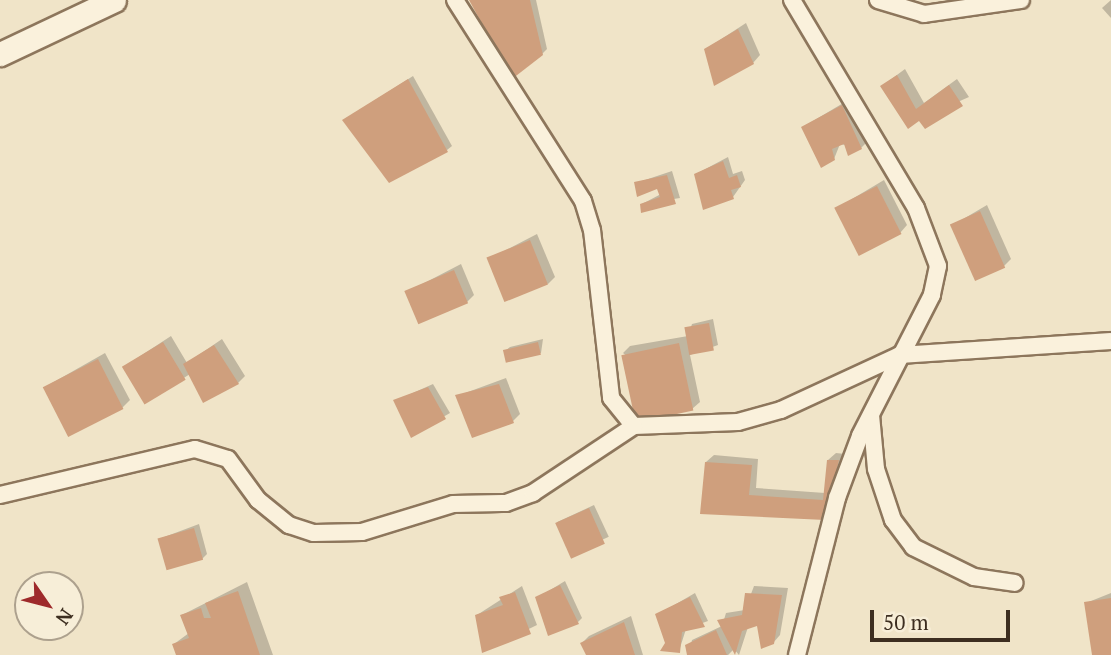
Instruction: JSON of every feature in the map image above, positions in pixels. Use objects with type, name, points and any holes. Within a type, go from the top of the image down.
[{"type":"street","points":[[0,54],[114,0]]},
{"type":"street","points":[[455,0],[583,201],[593,230],[611,398],[634,426]]},
{"type":"street","points":[[792,0],[935,245],[932,295],[870,415],[837,498],[797,655]]},
{"type":"street","points":[[877,0],[924,14],[1021,0]]},
{"type":"street","points":[[0,495],[195,449],[228,459],[258,500],[289,525],[314,533],[362,532],[453,504],[506,503],[533,493],[634,426],[738,422],[781,410],[900,355],[1111,341]]},
{"type":"street","points":[[870,415],[876,469],[893,520],[913,547],[974,577],[1015,583]]},
{"type":"building","points":[[469,0],[530,0],[543,55],[512,79]]},
{"type":"building","points":[[738,29],[754,64],[714,86],[704,49]]},
{"type":"building","points":[[897,75],[916,109],[949,85],[963,106],[925,129],[919,121],[908,129],[880,86]]},
{"type":"building","points":[[408,79],[448,152],[389,183],[342,120]]},
{"type":"building","points":[[842,105],[862,149],[848,156],[844,144],[832,149],[835,160],[821,168],[801,127]]},
{"type":"building","points":[[723,161],[729,178],[737,175],[741,187],[731,190],[734,199],[703,210],[694,174]]},
{"type":"building","points":[[667,175],[676,204],[641,213],[640,204],[660,197],[657,189],[637,197],[634,182]]},
{"type":"building","points":[[877,186],[902,234],[859,256],[834,208]]},
{"type":"building","points":[[980,211],[1005,268],[975,281],[950,224]]},
{"type":"building","points":[[530,240],[548,285],[504,302],[486,258]]},
{"type":"building","points":[[454,270],[468,303],[418,324],[404,291]]},
{"type":"building","points":[[709,323],[714,351],[689,355],[684,327]]},
{"type":"building","points":[[163,342],[186,380],[145,404],[122,367]]},
{"type":"building","points":[[538,342],[541,355],[506,363],[503,350]]},
{"type":"building","points":[[679,343],[693,410],[636,423],[621,355]]},
{"type":"building","points":[[214,345],[239,384],[203,403],[183,364]]},
{"type":"building","points":[[98,359],[123,409],[68,437],[43,387]]},
{"type":"building","points":[[499,384],[514,423],[472,438],[455,395]]},
{"type":"building","points":[[428,387],[446,419],[411,438],[393,400]]},
{"type":"building","points":[[827,460],[839,460],[825,520],[700,514],[705,462],[752,465],[749,495],[823,500]]},
{"type":"building","points":[[589,508],[605,544],[571,559],[555,523]]},
{"type":"building","points":[[194,528],[203,560],[167,570],[157,538]]},
{"type":"building","points":[[560,585],[579,624],[548,636],[535,597]]},
{"type":"building","points":[[238,591],[260,655],[176,655],[172,644],[189,638],[180,615],[201,608],[204,618],[211,618],[205,603]]},
{"type":"building","points":[[515,592],[531,634],[482,653],[475,615],[503,605],[499,597]]},
{"type":"building","points":[[745,593],[782,595],[774,644],[761,649],[757,626],[742,631],[735,655],[717,620],[742,615]]},
{"type":"building","points":[[690,597],[705,627],[682,632],[680,653],[660,651],[665,643],[655,614]]},
{"type":"building","points":[[1111,598],[1111,655],[1092,655],[1084,602]]},
{"type":"building","points":[[624,622],[635,655],[586,655],[580,643]]},
{"type":"building","points":[[716,630],[727,655],[687,655],[685,645]]}]
